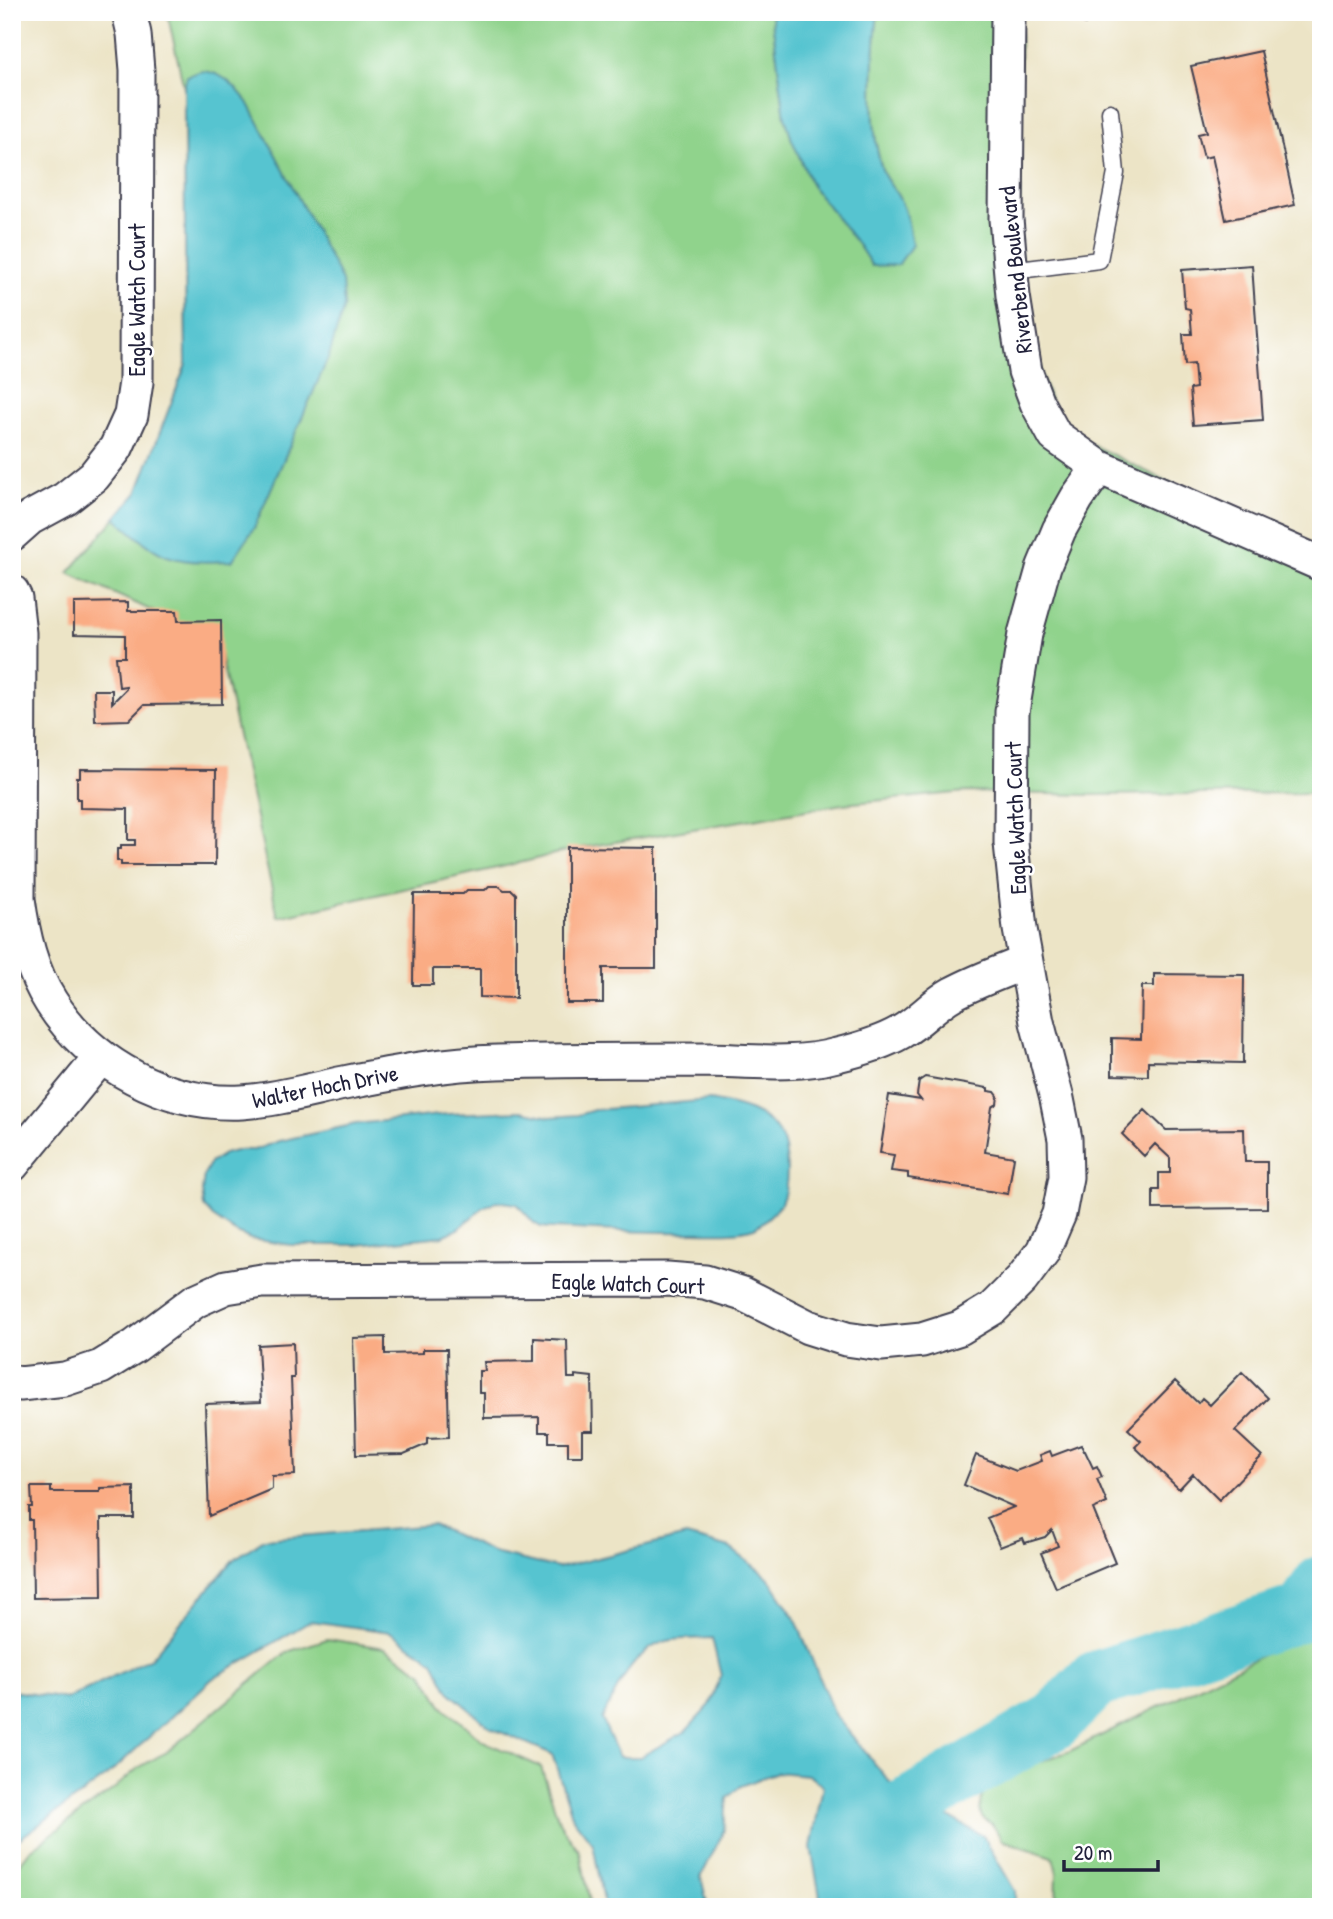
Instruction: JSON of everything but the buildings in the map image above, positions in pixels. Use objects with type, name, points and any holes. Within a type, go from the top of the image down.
[{"type":"street","name":"Eagle Watch Court","points":[[12,534],[30,518],[65,499],[94,476],[116,448],[131,415],[136,382],[137,70],[129,12]]},
{"type":"street","name":"Riverbend Boulevard","points":[[1008,12],[1006,219],[1010,271],[1025,371],[1037,403],[1055,436],[1099,467],[1321,564]]},
{"type":"street","name":"Eagle Watch Court","points":[[12,1382],[20,1384],[65,1379],[101,1367],[135,1346],[195,1301],[226,1287],[262,1281],[667,1279],[705,1282],[743,1294],[808,1327],[846,1339],[881,1345],[922,1340],[960,1328],[993,1308],[1022,1279],[1043,1251],[1059,1214],[1066,1177],[1065,1139],[1058,1099],[1037,1022],[1020,929],[1010,843],[1012,712],[1025,634],[1044,566],[1059,530],[1099,467]]},
{"type":"street","name":"Walter Hoch Drive","points":[[12,592],[19,633],[18,899],[23,936],[34,969],[51,1002],[75,1033],[101,1056],[132,1076],[167,1091],[204,1100],[241,1102],[278,1097],[400,1071],[484,1062],[794,1061],[832,1056],[902,1032],[949,996],[975,982],[1026,962]]},
{"type":"street","points":[[12,1165],[101,1056]]},
{"type":"lane","points":[[1010,271],[1099,260],[1116,173],[1110,112]]},
{"type":"green space","points":[[167,12],[771,12],[785,117],[792,140],[872,266],[912,245],[904,209],[884,175],[876,138],[873,72],[878,12],[1020,12],[1020,251],[1031,347],[1053,409],[1074,436],[1321,557],[1321,753],[1315,793],[1086,795],[966,792],[843,804],[573,849],[278,917],[217,640],[68,573],[137,493],[186,364],[184,88]]},
{"type":"green space","points":[[1321,1626],[1321,1907],[1056,1907],[1057,1873],[1053,1857],[1002,1840],[992,1824],[982,1817],[980,1810],[983,1792],[993,1778],[1070,1751]]},
{"type":"green space","points":[[327,1639],[385,1648],[423,1673],[442,1706],[483,1741],[541,1767],[560,1824],[580,1852],[591,1907],[12,1907],[16,1868],[30,1850],[138,1768],[168,1751],[279,1658],[290,1651]]},
{"type":"water","points":[[771,12],[878,12],[873,72],[876,139],[884,175],[904,209],[912,245],[898,265],[872,266],[812,186],[785,117]]},
{"type":"water","points":[[202,71],[223,77],[248,102],[342,281],[344,306],[329,356],[254,528],[232,561],[208,562],[178,559],[163,554],[115,518],[137,493],[186,364],[184,88],[187,76]]},
{"type":"water","points":[[710,1100],[758,1114],[774,1127],[783,1142],[787,1169],[784,1196],[776,1209],[754,1228],[717,1232],[640,1232],[550,1228],[534,1223],[517,1204],[496,1201],[484,1207],[458,1229],[443,1236],[357,1245],[291,1245],[250,1239],[213,1217],[204,1207],[204,1175],[210,1163],[224,1154],[254,1150],[279,1141],[356,1124],[448,1114],[521,1111],[550,1117],[578,1115],[594,1110]]},
{"type":"water","points":[[433,1525],[497,1554],[558,1568],[686,1536],[730,1548],[768,1577],[796,1620],[834,1714],[893,1786],[983,1836],[1015,1891],[1015,1907],[818,1907],[820,1897],[811,1847],[823,1786],[808,1775],[777,1772],[741,1786],[727,1798],[724,1830],[701,1877],[708,1907],[605,1907],[593,1844],[573,1818],[552,1754],[491,1728],[450,1693],[433,1661],[390,1632],[311,1621],[212,1679],[108,1775],[12,1844],[12,1691],[67,1699],[151,1658],[233,1560],[264,1539]],"holes":[[[712,1638],[721,1676],[710,1705],[686,1731],[640,1757],[619,1757],[602,1719],[627,1672],[645,1653],[667,1641]]]},
{"type":"waterway","points":[[882,1822],[1054,1721],[1095,1680],[1303,1612],[1321,1585]]}]
